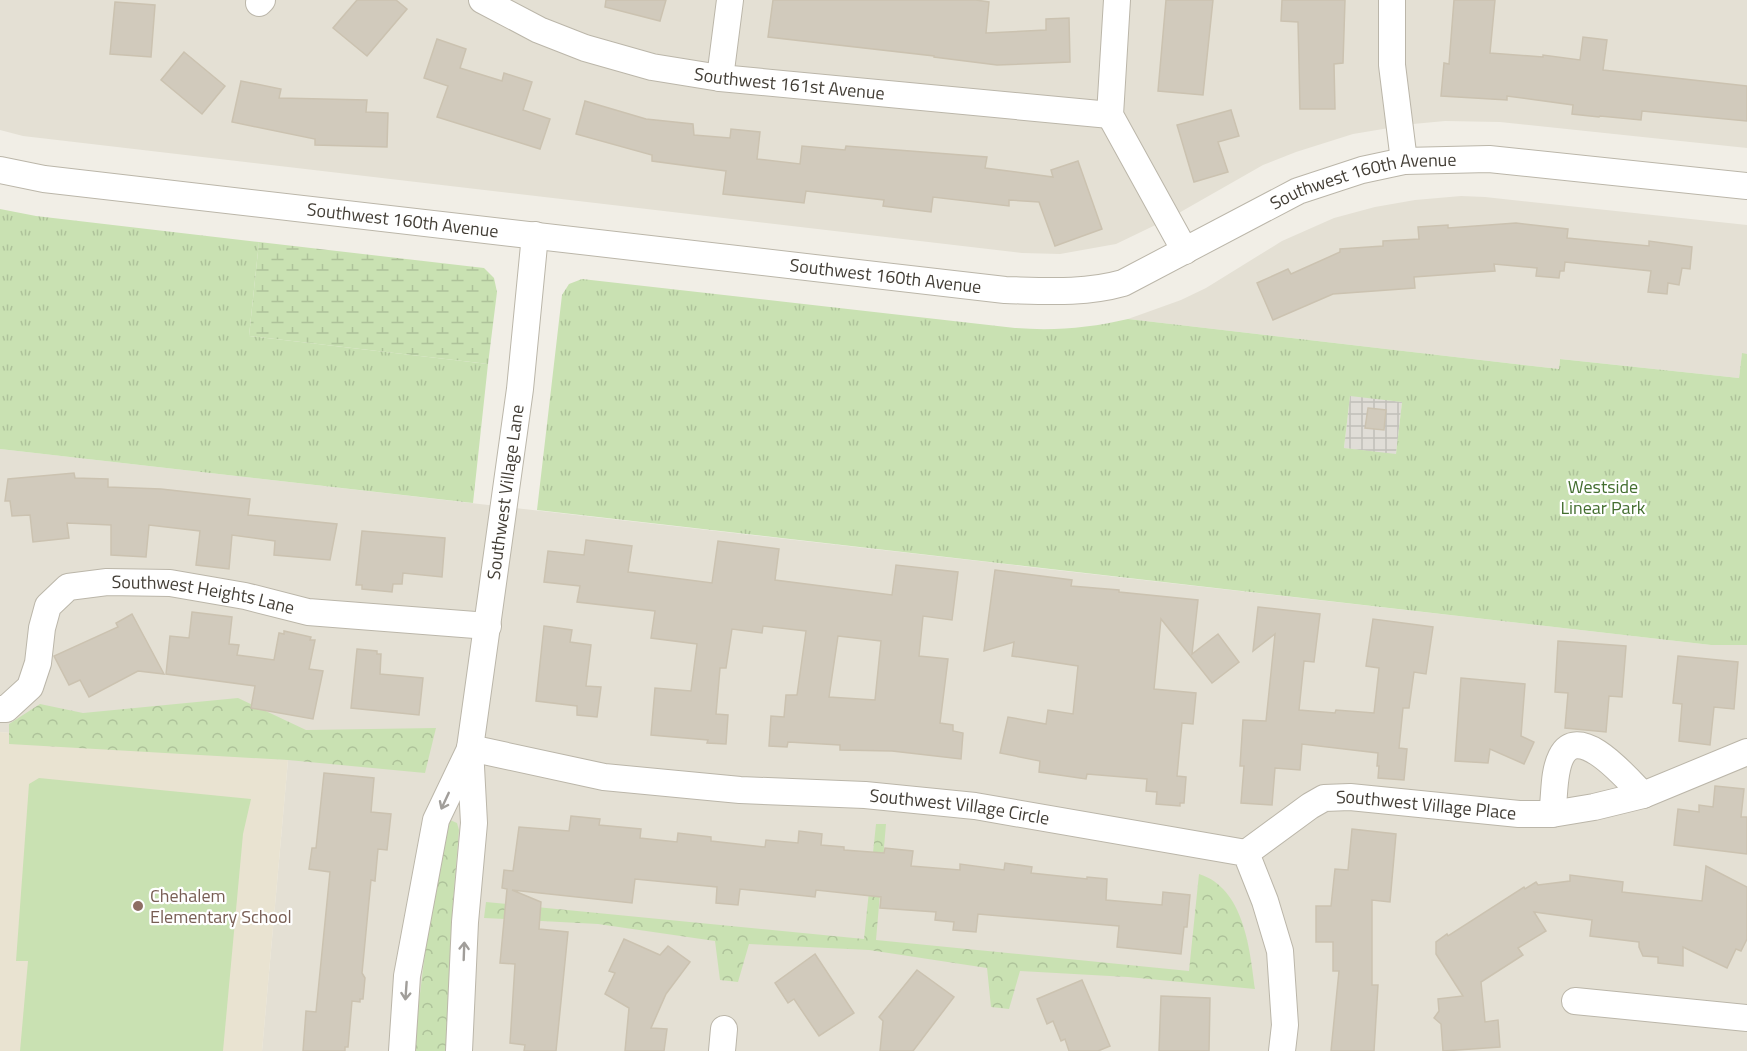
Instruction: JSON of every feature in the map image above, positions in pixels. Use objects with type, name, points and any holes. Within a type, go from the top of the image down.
[{"type":"street","name":"Southwest 161st Avenue","points":[[483,0],[539,30],[585,48],[652,67],[720,78],[1110,115]]},
{"type":"street","points":[[720,78],[730,0]]},
{"type":"street","points":[[1117,0],[1110,115],[1185,251]]},
{"type":"street","points":[[1392,0],[1392,64],[1404,161]]},
{"type":"street","name":"Southwest 160th Avenue","points":[[0,170],[44,179],[1005,290],[1069,291],[1123,283],[1298,191],[1344,175],[1404,161],[1489,159],[1747,186]]},
{"type":"street","name":"Southwest Village Lane","points":[[459,1051],[465,922],[474,823],[470,748],[520,389],[536,235]]},
{"type":"street","name":"Southwest Heights Lane","points":[[0,709],[6,709],[30,687],[38,663],[42,628],[48,606],[68,587],[107,582],[170,583],[308,612],[488,626]]},
{"type":"street","points":[[1552,813],[1562,755],[1568,749],[1579,746],[1600,753],[1643,795]]},
{"type":"street","name":"Southwest Village Lane","points":[[402,1051],[407,976],[436,820],[470,748]]},
{"type":"street","name":"Southwest Village Circle","points":[[470,748],[604,777],[740,790],[865,795],[975,807],[1246,854]]},
{"type":"street","name":"Southwest Village Place","points":[[1246,854],[1324,798],[1337,796],[1519,814],[1552,813],[1594,807],[1643,795],[1747,752]]},
{"type":"street","points":[[1246,854],[1265,901],[1280,951],[1285,1025],[1282,1051]]},
{"type":"street","points":[[1575,1001],[1747,1018]]},
{"type":"shaded area","points":[[0,0],[1747,0],[1747,148],[1500,122],[1445,121],[1413,124],[1353,134],[1263,165],[1170,218],[1116,244],[1060,254],[1022,253],[23,136],[0,130]]},
{"type":"shaded area","points":[[1461,196],[1747,225],[1747,354],[1742,354],[1739,378],[1560,359],[1559,369],[1128,319],[1181,300],[1206,288],[1282,241],[1334,218],[1375,207],[1415,200]]},
{"type":"shaded area","points":[[1350,395],[1402,402],[1396,455],[1344,448]]},
{"type":"shaded area","points":[[0,449],[1711,645],[1747,645],[1747,1051],[262,1051],[288,760],[0,732]]},
{"type":"shaded area","name":"Chehalem Elementary School","points":[[0,732],[288,760],[262,1051],[0,1051]]},
{"type":"green space","points":[[0,209],[36,216],[259,242],[249,336],[488,364],[473,503],[0,449]]},
{"type":"green space","points":[[259,242],[484,268],[494,278],[497,292],[488,364],[249,336]]},
{"type":"green space","name":"Westside Linear Park","points":[[582,279],[1015,328],[1072,328],[1128,319],[1559,369],[1560,359],[1739,378],[1742,353],[1747,354],[1747,645],[1711,645],[537,510],[562,295],[569,284]],"holes":[[[1350,396],[1402,402],[1396,454],[1344,448]]]},
{"type":"green space","points":[[238,698],[306,730],[436,728],[425,773],[288,760],[9,744],[9,724],[40,704],[83,713]]},
{"type":"green space","name":"Chehalem Elementary School","points":[[39,778],[251,799],[243,834],[223,1051],[20,1051],[28,961],[16,961],[29,784]]},
{"type":"green space","points":[[450,820],[457,823],[459,830],[452,916],[447,1051],[413,1051],[428,928]]},
{"type":"green space","points":[[876,824],[886,824],[876,940],[1189,971],[1199,874],[1214,881],[1226,892],[1235,906],[1247,939],[1255,989],[1128,977],[1020,971],[1009,1009],[991,1007],[987,968],[869,950],[749,944],[738,982],[720,980],[715,941],[598,924],[484,918],[486,902],[864,939]]},
{"type":"building","points":[[357,0],[396,0],[407,9],[367,56],[333,28]]},
{"type":"building","points":[[606,0],[666,0],[660,21],[605,7]]},
{"type":"building","points":[[773,0],[976,0],[989,2],[986,33],[1046,30],[1046,19],[1069,18],[1070,62],[997,65],[768,37]]},
{"type":"building","points":[[1166,0],[1213,0],[1203,95],[1158,91]]},
{"type":"building","points":[[1282,0],[1345,0],[1343,63],[1334,64],[1335,109],[1300,109],[1298,22],[1281,21]]},
{"type":"building","points":[[1454,0],[1495,0],[1490,53],[1543,57],[1543,55],[1580,60],[1583,37],[1607,40],[1603,70],[1747,86],[1747,121],[1642,111],[1641,120],[1599,117],[1572,114],[1573,105],[1507,96],[1507,100],[1441,96],[1444,63],[1449,64]]},
{"type":"building","points":[[115,2],[155,5],[151,57],[110,54]]},
{"type":"building","points":[[437,39],[466,49],[460,68],[502,81],[504,73],[532,82],[523,110],[550,119],[540,149],[437,117],[448,86],[424,78]]},
{"type":"building","points":[[184,52],[225,86],[202,114],[161,80]]},
{"type":"building","points":[[241,81],[281,89],[279,98],[367,100],[366,112],[388,113],[387,147],[315,145],[315,139],[232,122]]},
{"type":"building","points":[[585,101],[646,119],[693,124],[694,135],[730,138],[731,129],[760,132],[757,159],[800,164],[802,146],[845,150],[846,146],[987,157],[985,168],[1053,177],[1051,170],[1078,161],[1102,229],[1055,246],[1039,202],[1009,200],[1009,206],[933,197],[931,212],[883,206],[884,200],[806,191],[804,203],[723,194],[726,171],[652,161],[652,155],[576,134]]},
{"type":"building","points":[[1231,110],[1239,136],[1218,142],[1228,172],[1194,182],[1177,125]]},
{"type":"building","points":[[1516,223],[1568,229],[1567,238],[1649,246],[1649,241],[1692,247],[1690,269],[1682,268],[1679,285],[1668,283],[1667,294],[1648,292],[1651,271],[1565,262],[1564,271],[1560,271],[1559,278],[1536,276],[1537,268],[1494,264],[1495,271],[1414,277],[1415,288],[1333,294],[1273,320],[1257,283],[1288,269],[1291,274],[1340,252],[1340,249],[1383,246],[1383,241],[1419,239],[1418,227],[1448,225],[1448,228]]},
{"type":"building","points":[[1368,408],[1386,410],[1384,430],[1365,428]]},
{"type":"building","points":[[74,473],[75,478],[108,479],[108,487],[161,489],[250,499],[248,515],[337,524],[330,560],[274,555],[275,541],[232,535],[229,569],[196,565],[200,531],[149,525],[146,557],[111,555],[111,525],[67,523],[69,538],[33,542],[30,515],[12,516],[10,501],[5,501],[8,479]]},
{"type":"building","points":[[362,531],[445,538],[442,577],[403,573],[402,584],[393,584],[392,592],[362,589],[362,585],[356,585]]},
{"type":"building","points":[[586,540],[632,546],[628,572],[712,583],[718,541],[779,549],[775,580],[892,595],[896,565],[958,572],[952,620],[923,616],[919,656],[948,659],[940,723],[953,725],[953,731],[963,733],[961,759],[892,751],[840,750],[840,745],[788,742],[787,747],[769,746],[771,716],[784,717],[786,695],[797,695],[806,631],[763,626],[762,633],[732,629],[726,668],[720,668],[716,714],[728,715],[726,744],[707,743],[708,740],[651,735],[655,688],[691,691],[697,644],[651,638],[655,611],[577,602],[580,586],[544,582],[548,551],[584,555]],"holes":[[[838,636],[881,641],[875,700],[829,697]]]},
{"type":"building","points":[[995,570],[1072,580],[1071,586],[1198,600],[1192,654],[1218,634],[1239,662],[1212,683],[1161,619],[1154,689],[1196,693],[1193,724],[1182,723],[1177,776],[1186,777],[1184,803],[1180,803],[1180,806],[1156,804],[1157,792],[1146,791],[1147,779],[1087,774],[1086,779],[1039,772],[1040,761],[1000,753],[1008,717],[1046,724],[1048,710],[1073,714],[1078,666],[1012,656],[1014,642],[984,651]]},
{"type":"building","points":[[1258,607],[1320,614],[1314,662],[1304,661],[1299,710],[1374,713],[1379,668],[1366,666],[1373,619],[1433,627],[1426,674],[1414,672],[1409,708],[1403,708],[1399,748],[1407,749],[1404,780],[1378,778],[1378,753],[1302,744],[1300,770],[1275,768],[1272,805],[1241,803],[1244,766],[1240,766],[1243,720],[1266,721],[1275,634],[1253,651]]},
{"type":"building","points":[[192,612],[232,617],[229,644],[239,645],[237,655],[274,660],[279,633],[284,634],[284,631],[315,640],[309,669],[323,671],[313,719],[251,708],[255,686],[166,674],[170,636],[189,638]]},
{"type":"building","points":[[132,614],[164,674],[138,671],[89,697],[80,680],[69,685],[54,656],[118,627],[116,623]]},
{"type":"building","points":[[544,626],[572,630],[570,642],[591,645],[586,686],[601,687],[597,717],[577,715],[577,706],[536,701]]},
{"type":"building","points":[[1558,641],[1626,646],[1622,697],[1609,696],[1606,732],[1565,728],[1568,693],[1555,692]]},
{"type":"building","points":[[357,649],[377,651],[377,654],[381,654],[380,674],[423,678],[419,715],[351,708]]},
{"type":"building","points":[[1678,656],[1738,662],[1734,709],[1714,707],[1710,745],[1679,741],[1682,704],[1673,703]]},
{"type":"building","points":[[1461,678],[1525,684],[1521,736],[1534,742],[1524,764],[1490,749],[1488,763],[1455,761]]},
{"type":"building","points":[[324,773],[374,778],[371,812],[391,814],[387,850],[378,849],[375,881],[371,880],[362,973],[365,978],[363,999],[360,999],[360,1002],[352,1001],[348,1047],[345,1047],[345,1051],[303,1051],[306,1011],[316,1012],[330,872],[309,869],[312,848],[316,848]]},
{"type":"building","points":[[1715,786],[1744,789],[1741,817],[1747,817],[1747,854],[1674,845],[1678,809],[1699,812],[1699,805],[1713,807]]},
{"type":"building","points":[[571,816],[600,819],[599,825],[641,829],[640,838],[677,842],[678,833],[711,837],[711,841],[765,847],[766,840],[798,843],[799,831],[822,834],[821,845],[844,847],[844,850],[884,853],[885,848],[913,851],[911,866],[960,870],[960,864],[1004,870],[1005,863],[1032,867],[1031,873],[1107,879],[1106,900],[1162,905],[1163,892],[1190,895],[1187,927],[1184,927],[1181,954],[1117,947],[1119,926],[978,914],[976,932],[953,930],[954,922],[935,920],[936,912],[880,908],[881,897],[816,890],[815,897],[740,889],[738,905],[716,903],[717,887],[635,879],[632,903],[512,890],[541,902],[539,929],[568,932],[556,1051],[524,1051],[525,1045],[510,1043],[515,964],[500,963],[507,889],[502,888],[504,870],[513,871],[519,827],[569,831]]},
{"type":"building","points":[[1352,829],[1396,834],[1390,902],[1372,900],[1372,985],[1378,985],[1374,1051],[1331,1051],[1339,971],[1333,971],[1333,942],[1316,942],[1316,906],[1331,906],[1335,869],[1348,870]]},
{"type":"building","points":[[1706,866],[1747,887],[1747,939],[1741,951],[1736,949],[1727,968],[1683,947],[1683,966],[1658,963],[1658,957],[1643,956],[1639,942],[1590,936],[1592,920],[1534,912],[1546,931],[1518,948],[1523,955],[1481,982],[1485,1022],[1498,1020],[1500,1047],[1443,1051],[1441,1024],[1434,1018],[1439,1011],[1438,999],[1463,996],[1436,954],[1436,942],[1447,934],[1448,936],[1524,887],[1525,889],[1536,882],[1538,885],[1570,881],[1570,875],[1623,882],[1622,892],[1702,901]]},
{"type":"building","points":[[624,939],[660,955],[668,946],[690,962],[666,994],[651,1028],[667,1029],[664,1051],[625,1051],[629,1008],[605,994],[615,973],[609,971]]},
{"type":"building","points":[[815,954],[854,1013],[819,1036],[794,999],[788,1003],[775,983]]},
{"type":"building","points":[[917,970],[954,997],[913,1051],[880,1051],[883,1021],[879,1017]]},
{"type":"building","points":[[1082,980],[1110,1046],[1098,1051],[1069,1051],[1065,1039],[1061,1041],[1053,1021],[1047,1024],[1037,999]]},
{"type":"building","points":[[1161,996],[1210,998],[1209,1051],[1159,1051]]},
{"type":"place","name":"Chehalem Elementary School","points":[[138,906]]}]
